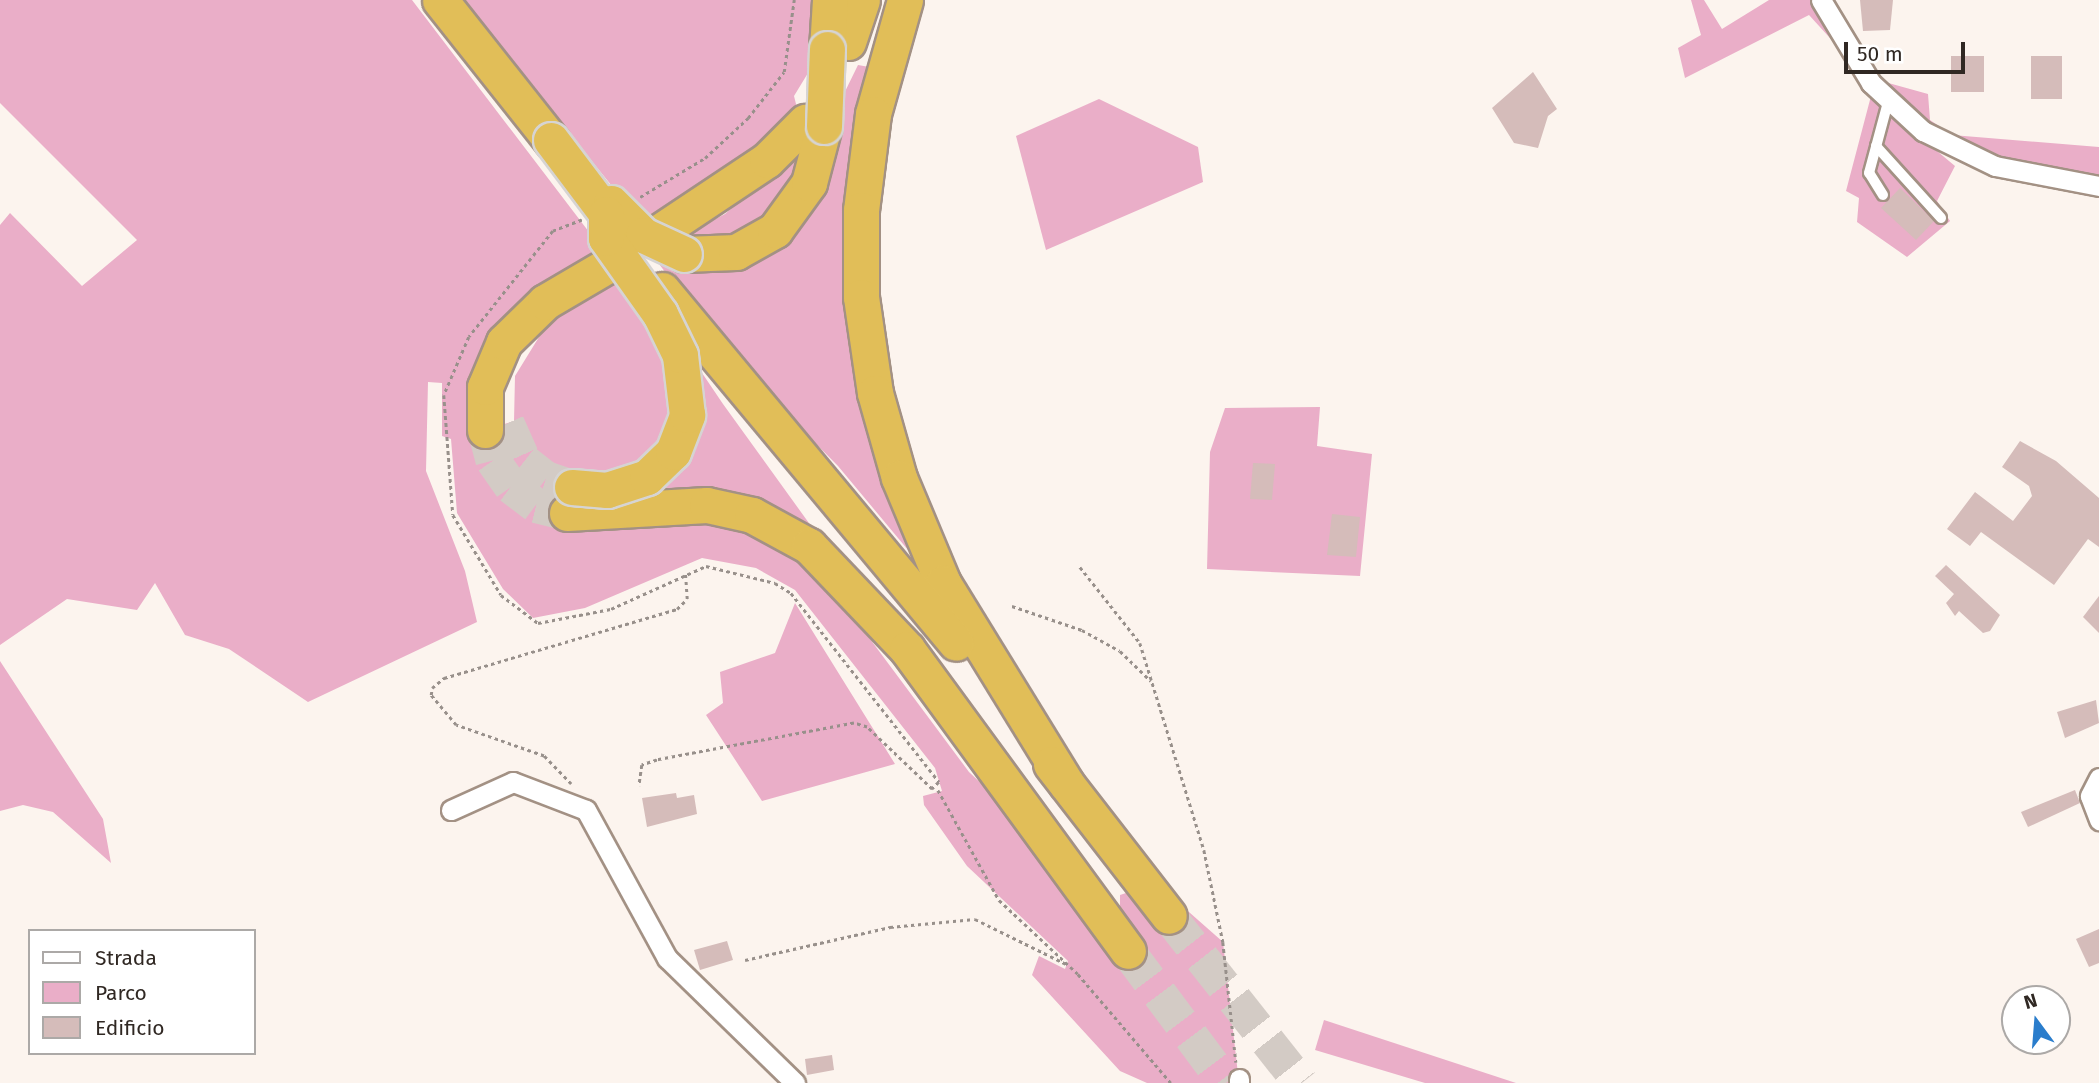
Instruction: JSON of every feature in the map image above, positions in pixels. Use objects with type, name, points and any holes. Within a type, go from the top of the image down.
[{"type":"highway","points":[[440,0],[609,210],[662,290],[855,553],[997,768],[1128,951]]},
{"type":"highway","points":[[830,0],[837,45]]},
{"type":"highway","points":[[551,140],[572,150],[627,222],[684,254],[736,252],[775,230],[809,183],[815,124],[837,45],[862,0]]},
{"type":"highway","points":[[905,0],[878,91],[862,197],[861,297],[875,393],[899,478],[943,583],[1066,783]]},
{"type":"highway","points":[[656,234],[815,124]]},
{"type":"highway","points":[[609,210],[606,238],[660,314],[680,355],[687,415],[673,452],[647,477],[569,500],[707,505],[788,531],[868,603],[997,768]]},
{"type":"highway","points":[[496,427],[483,396],[496,355],[531,313],[615,261]]},
{"type":"highway","points":[[662,290],[858,519],[1169,916]]},
{"type":"street","points":[[1821,0],[1888,102],[1968,157],[2099,186]]},
{"type":"street","points":[[2099,778],[2090,796],[2099,820]]},
{"type":"street","points":[[451,810],[513,782],[586,810],[659,944],[680,974],[733,1017],[795,1083]]},
{"type":"lane","points":[[1883,195],[1869,173],[1888,102]]},
{"type":"lane","points":[[1877,146],[1941,218]]},
{"type":"path","points":[[794,0],[784,72],[748,118],[705,158],[609,210],[553,231],[469,337],[450,371],[444,395],[453,515],[501,595],[538,624],[611,609],[685,572],[706,566],[741,570],[791,593],[874,704],[934,770],[938,790],[999,900],[1069,966],[1171,1083]]},
{"type":"path","points":[[1080,567],[1140,643],[1204,850],[1223,942],[1239,1081]]},
{"type":"path","points":[[586,810],[561,768],[524,748],[456,726],[431,695],[432,688],[444,678],[677,608],[687,599],[685,572]]},
{"type":"path","points":[[1012,606],[1082,630],[1121,651],[1152,682]]},
{"type":"path","points":[[639,786],[642,765],[657,760],[854,723],[938,790]]},
{"type":"path","points":[[745,960],[890,927],[975,919],[1069,966]]},
{"type":"green space","points":[[0,0],[412,0],[605,253],[540,295],[485,430],[514,421],[515,376],[547,324],[623,271],[648,304],[678,410],[646,466],[669,515],[733,525],[802,560],[841,600],[969,772],[1120,914],[1120,895],[1129,892],[1181,905],[1223,942],[1239,1083],[1147,1083],[1120,1071],[1032,975],[1039,956],[1065,969],[1068,961],[967,866],[924,805],[923,796],[942,791],[935,768],[795,590],[756,568],[702,558],[585,608],[533,618],[503,589],[457,513],[451,439],[442,436],[442,383],[428,382],[426,471],[465,571],[477,622],[308,702],[229,649],[185,635],[155,583],[137,610],[67,599],[0,645],[0,225],[10,213],[82,286],[137,240],[0,103]]},
{"type":"green space","points":[[461,0],[823,0],[819,55],[794,96],[798,112],[780,132],[646,228]]},
{"type":"green space","points":[[1691,0],[1704,0],[1722,29],[1769,0],[1812,0],[1860,71],[1809,15],[1685,78],[1678,48],[1701,35]]},
{"type":"green space","points":[[858,65],[875,68],[857,168],[913,556],[838,466],[732,359],[659,264],[734,262],[833,116]]},
{"type":"green space","points":[[1874,79],[1928,94],[1930,120],[1952,135],[2099,147],[2099,186],[1968,157]]},
{"type":"green space","points":[[1871,96],[1955,166],[1937,201],[1950,221],[1907,257],[1857,222],[1859,198],[1846,191]]},
{"type":"green space","points":[[1099,99],[1198,147],[1203,182],[1046,250],[1016,136]]},
{"type":"green space","points":[[809,139],[808,157],[753,234],[673,241],[725,214]]},
{"type":"green space","points":[[698,367],[723,404],[819,537],[636,492]]},
{"type":"green space","points":[[1320,407],[1317,446],[1372,454],[1360,576],[1207,569],[1210,452],[1225,408]]},
{"type":"green space","points":[[795,603],[895,764],[762,801],[706,715],[723,703],[720,672],[775,653]]},
{"type":"green space","points":[[0,661],[103,819],[111,863],[53,812],[23,805],[0,811]]},
{"type":"green space","points":[[1324,1020],[1516,1083],[1425,1083],[1315,1050]]},
{"type":"building","points":[[1860,0],[1893,0],[1890,30],[1863,31]]},
{"type":"building","points":[[1951,56],[1984,56],[1984,92],[1951,92]]},
{"type":"building","points":[[2031,56],[2062,56],[2062,99],[2031,99]]},
{"type":"building","points":[[1533,72],[1557,109],[1548,116],[1538,148],[1514,143],[1492,108]]},
{"type":"building","points":[[1900,188],[1934,221],[1916,240],[1881,208]]},
{"type":"building","points":[[2020,441],[2056,461],[2099,498],[2099,547],[2088,539],[2054,585],[1981,532],[1970,546],[1947,529],[1975,492],[2013,521],[2032,496],[2029,486],[2002,467]]},
{"type":"building","points":[[1253,463],[1275,464],[1272,500],[1250,499]]},
{"type":"building","points":[[1332,514],[1360,517],[1356,557],[1327,555]]},
{"type":"building","points":[[1946,565],[2000,615],[1990,631],[1983,633],[1959,611],[1955,616],[1946,603],[1954,594],[1935,576]]},
{"type":"building","points":[[2099,596],[2099,633],[2083,617]]},
{"type":"building","points":[[2096,700],[2099,723],[2065,738],[2057,712]]},
{"type":"building","points":[[2075,790],[2080,803],[2028,827],[2021,812]]},
{"type":"building","points":[[676,793],[677,798],[694,795],[697,814],[647,827],[642,798]]},
{"type":"building","points":[[2099,929],[2099,963],[2089,967],[2076,939]]},
{"type":"building","points":[[727,941],[733,960],[700,970],[694,950]]},
{"type":"building","points":[[832,1055],[834,1070],[807,1075],[805,1059]]},
{"type":"tunnel","points":[[507,423],[524,461],[546,478],[572,487]]},
{"type":"tunnel","points":[[485,430],[493,460],[511,486],[536,505],[567,513]]},
{"type":"tunnel","points":[[1169,916],[1301,1083]]},
{"type":"tunnel","points":[[1128,951],[1226,1083]]}]
